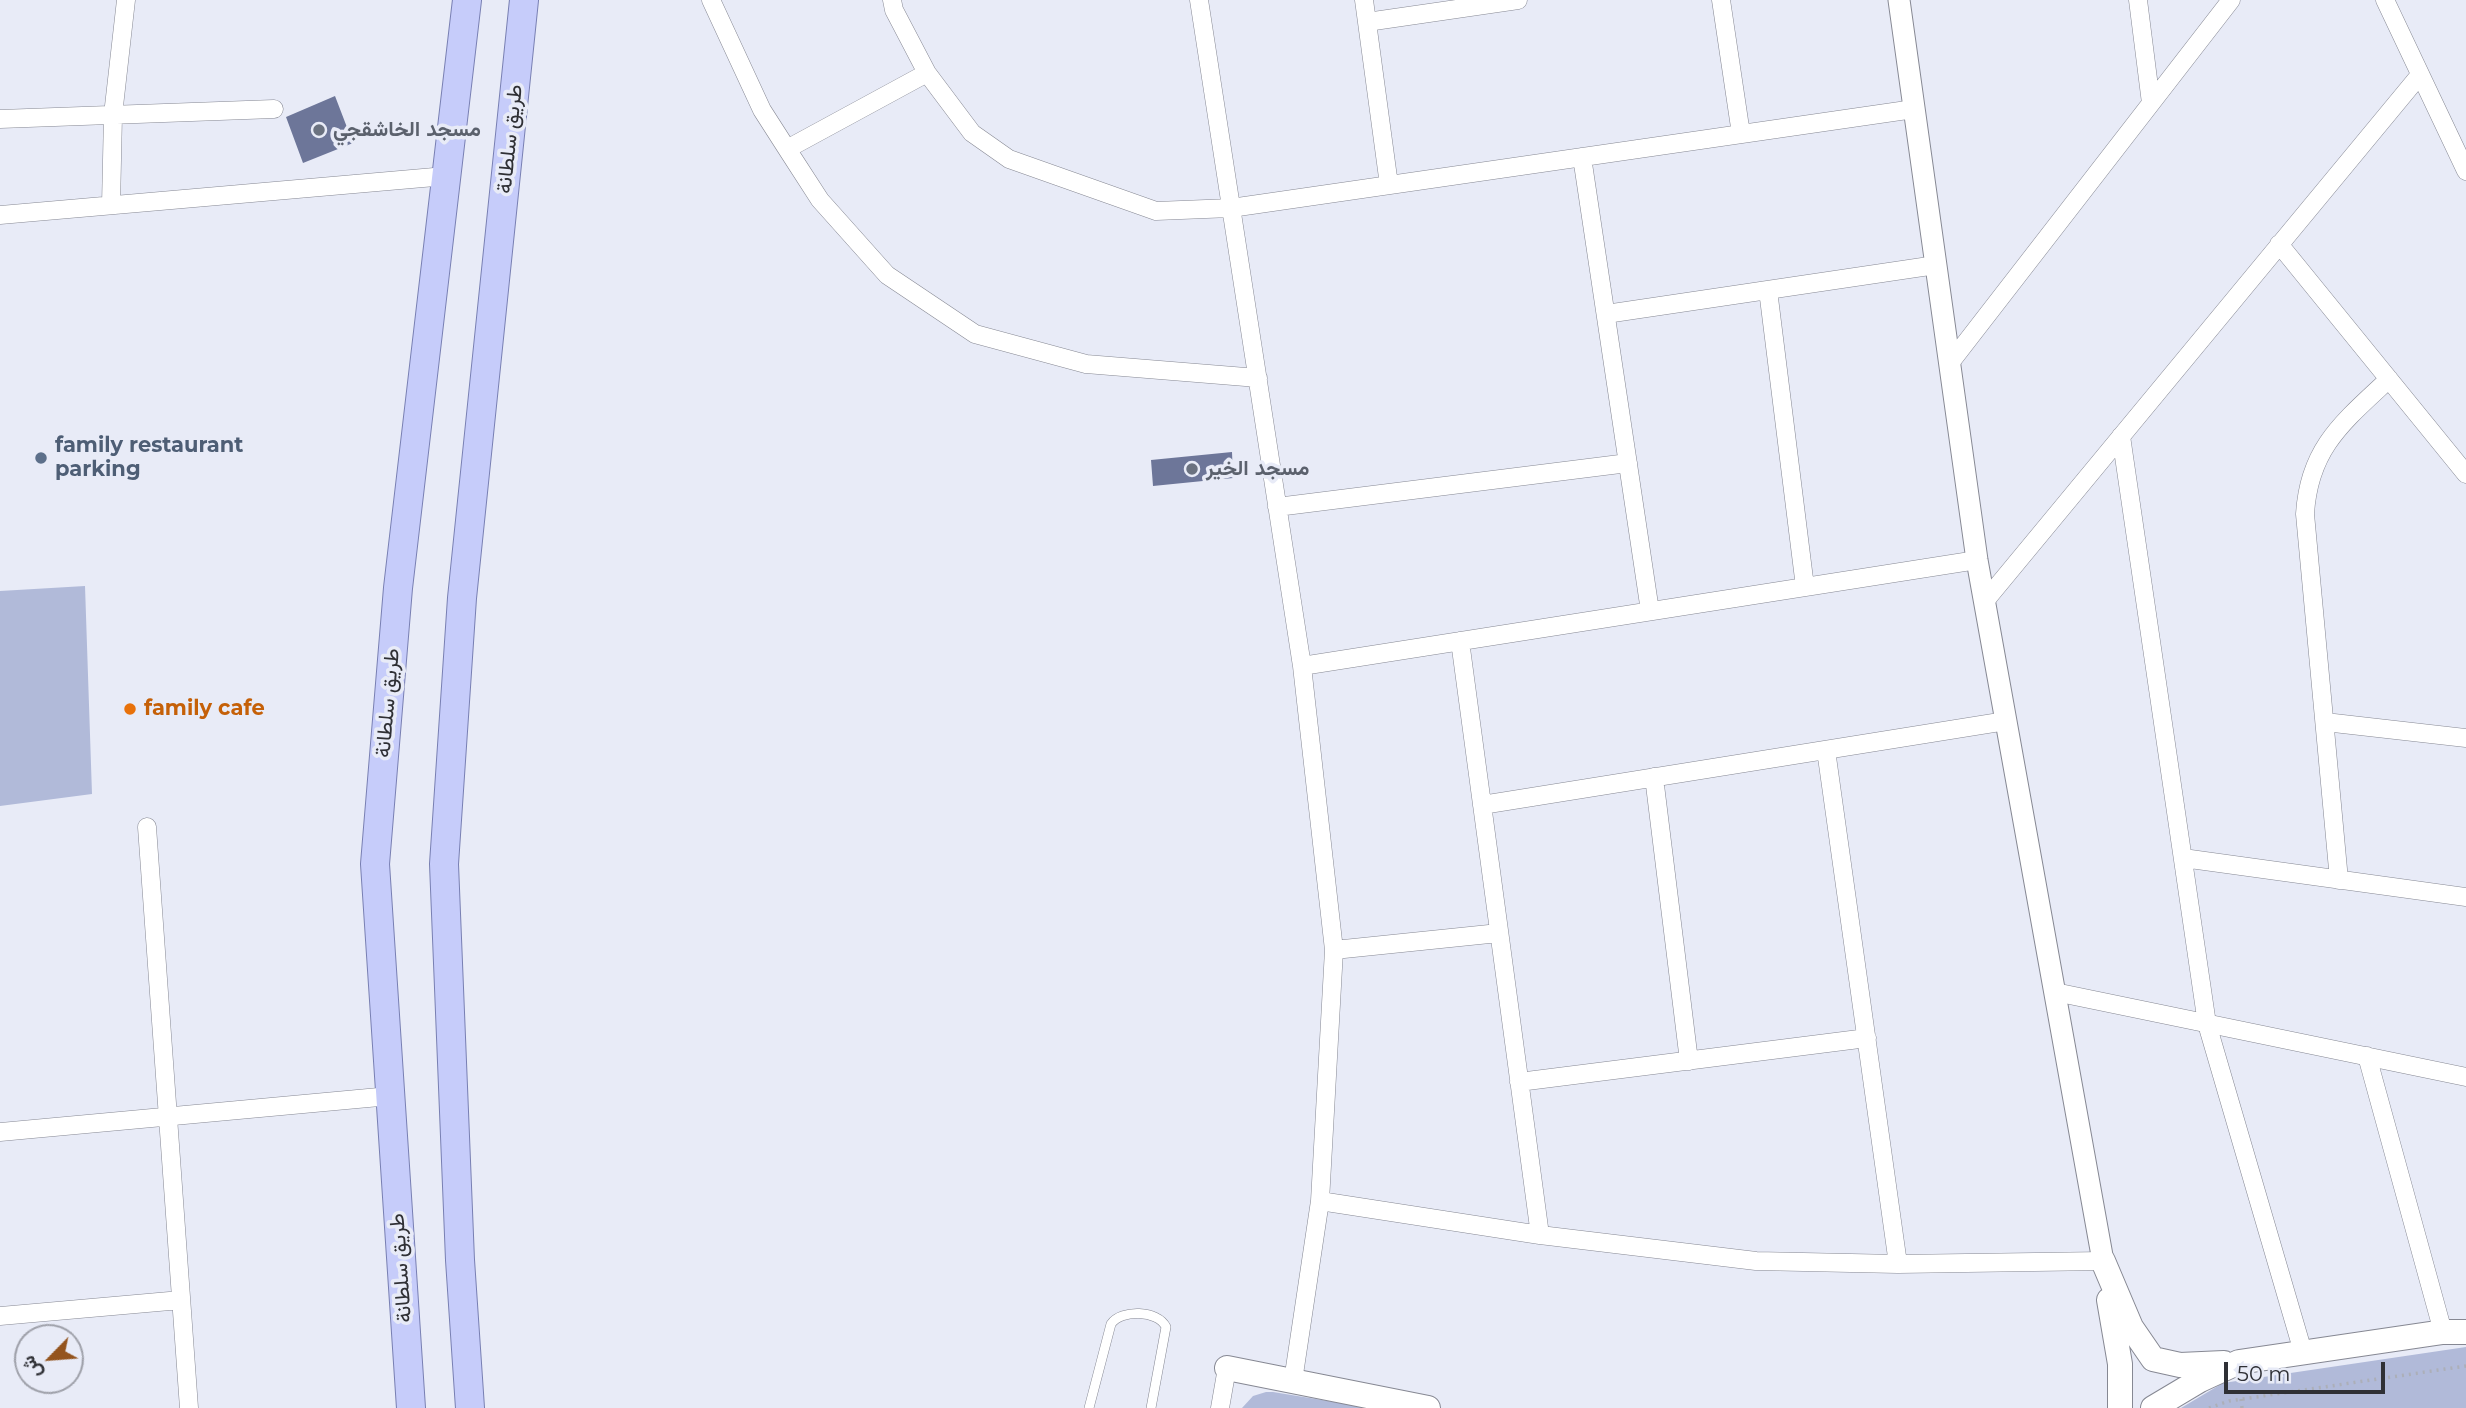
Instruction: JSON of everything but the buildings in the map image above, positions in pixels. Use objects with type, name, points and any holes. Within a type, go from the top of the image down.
[{"type":"main road","name":"طريق سلطانة","points":[[411,1408],[375,864],[398,589],[467,0]]},
{"type":"main road","name":"طريق سلطانة","points":[[470,1408],[459,1246],[444,864],[462,598],[524,0]]},
{"type":"main road","points":[[2103,1261],[2131,1327],[2153,1359],[2180,1365],[2239,1362],[2454,1332]]},
{"type":"main road","points":[[2103,1261],[2120,1364],[2120,1408]]},
{"type":"main road","points":[[2153,1408],[2200,1380],[2239,1362]]},
{"type":"main road","points":[[1227,1368],[1429,1408]]},
{"type":"street","points":[[111,205],[113,115],[126,0]]},
{"type":"street","points":[[711,0],[762,110],[820,200],[887,275],[975,334],[1086,364],[1258,378]]},
{"type":"street","points":[[892,0],[927,73],[972,133],[1009,159],[1156,211],[1231,208],[1914,109]]},
{"type":"street","points":[[1199,0],[1302,666],[1334,950],[1320,1201],[1293,1381]]},
{"type":"street","points":[[1364,0],[1388,185]]},
{"type":"street","points":[[1367,22],[1518,0]]},
{"type":"street","points":[[1721,0],[1741,134]]},
{"type":"street","points":[[1320,1201],[1539,1235],[1756,1261],[1898,1264],[2103,1261],[1977,560],[1899,0]]},
{"type":"street","points":[[2138,0],[2151,103]]},
{"type":"street","points":[[1950,363],[2231,0]]},
{"type":"street","points":[[2385,0],[2466,171]]},
{"type":"street","points":[[787,149],[927,73]]},
{"type":"street","points":[[1985,601],[2419,76]]},
{"type":"street","points":[[0,119],[274,108]]},
{"type":"street","points":[[1582,157],[1650,611]]},
{"type":"street","points":[[0,215],[446,176]]},
{"type":"street","points":[[2279,244],[2466,474]]},
{"type":"street","points":[[1606,314],[1936,265]]},
{"type":"street","points":[[1768,290],[1805,587]]},
{"type":"street","points":[[2339,880],[2305,514],[2307,490],[2314,463],[2340,424],[2389,379]]},
{"type":"street","points":[[2121,436],[2207,1024],[2303,1352]]},
{"type":"street","points":[[1277,507],[1628,463]]},
{"type":"street","points":[[1302,666],[1977,560]]},
{"type":"street","points":[[1460,641],[1539,1235]]},
{"type":"street","points":[[1482,805],[2006,721]]},
{"type":"street","points":[[2325,722],[2466,738]]},
{"type":"street","points":[[1826,750],[1898,1264]]},
{"type":"street","points":[[1654,777],[1689,1060]]},
{"type":"street","points":[[147,827],[189,1408]]},
{"type":"street","points":[[2183,858],[2466,897]]},
{"type":"street","points":[[1334,950],[1499,933]]},
{"type":"street","points":[[2055,992],[2466,1077]]},
{"type":"street","points":[[1519,1083],[1867,1038]]},
{"type":"street","points":[[2367,1056],[2454,1332]]},
{"type":"street","points":[[0,1132],[390,1096]]},
{"type":"street","points":[[0,1316],[181,1300]]},
{"type":"street","points":[[1220,1408],[1227,1368]]},
{"type":"lane","points":[[1088,1408],[1111,1324],[1116,1317],[1126,1314],[1157,1317],[1163,1319],[1166,1327],[1151,1408]]},
{"type":"path","points":[[2209,1408],[2241,1399],[2466,1366]]},
{"type":"path","points":[[2241,1399],[2242,1408]]},
{"type":"shaded area","points":[[85,586],[92,794],[0,806],[0,591]]},
{"type":"shaded area","points":[[2466,1347],[2466,1408],[2181,1408],[2223,1383]]},
{"type":"shaded area","points":[[1266,1392],[1371,1408],[1242,1408],[1253,1396]]},
{"type":"place","name":"مسجد الخاشقجي","points":[[319,130]]},
{"type":"place","name":"family restaurant parking","points":[[41,458]]},
{"type":"place","name":"مسجد الخير","points":[[1192,469]]},
{"type":"place","name":"family cafe","points":[[130,709]]}]
